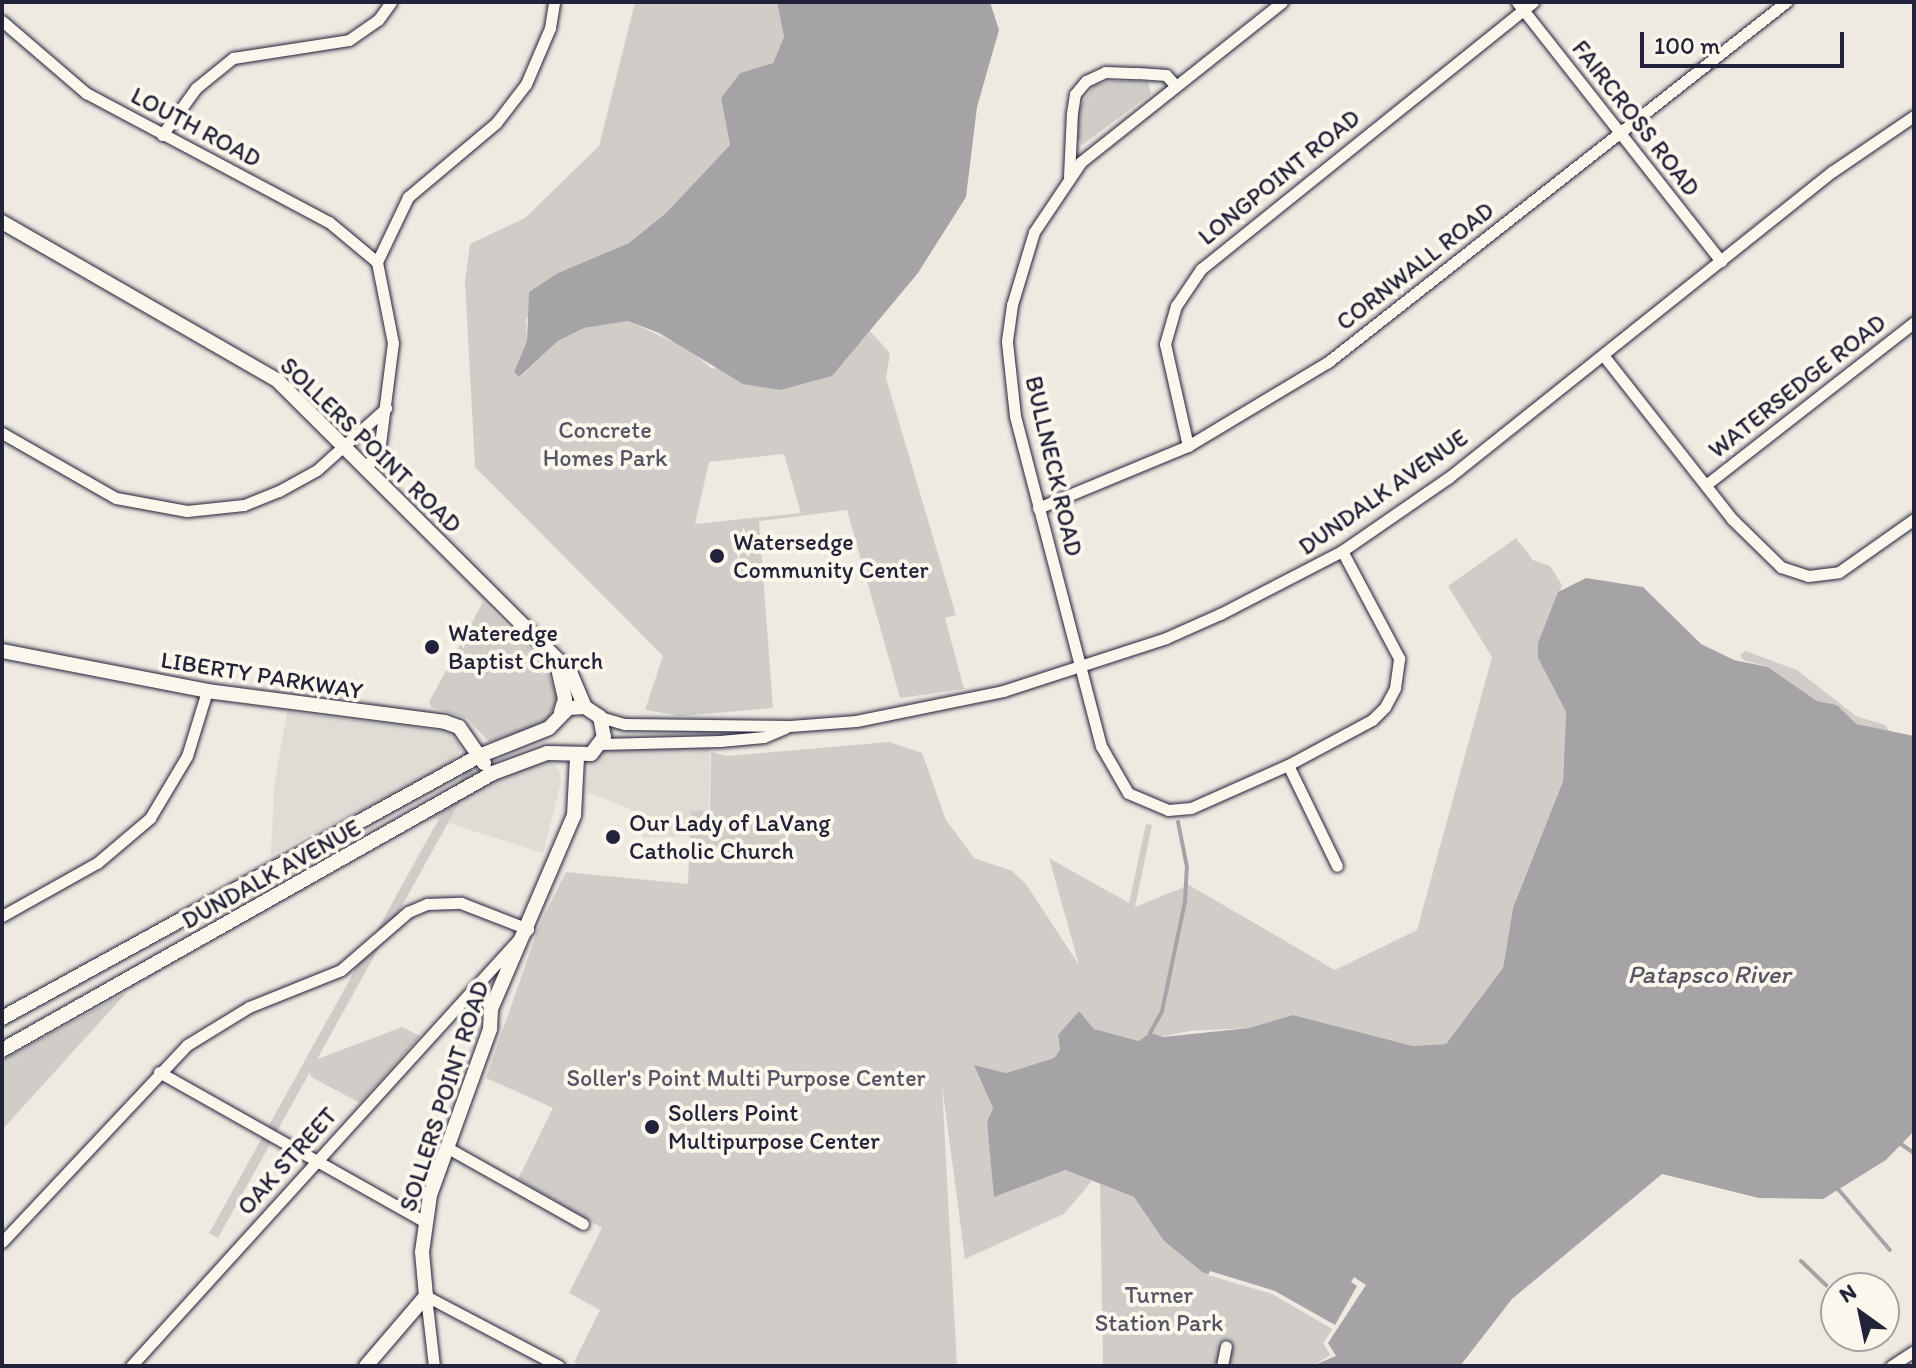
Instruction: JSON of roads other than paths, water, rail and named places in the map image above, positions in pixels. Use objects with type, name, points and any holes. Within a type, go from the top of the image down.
[{"type":"main road","name":"SOLLERS POINT ROAD","points":[[2,222],[119,293],[257,365],[347,448],[557,664],[570,672],[585,707]]},
{"type":"main road","name":"LIBERTY PARKWAY","points":[[2,651],[207,691],[445,722],[459,727],[493,773]]},
{"type":"main road","points":[[557,664],[565,699],[557,718],[556,745],[572,756]]},
{"type":"main road","name":"DUNDALK AVENUE","points":[[2,1018],[479,756],[585,707],[600,717]]},
{"type":"main road","points":[[600,717],[601,744]]},
{"type":"main road","name":"DUNDALK AVENUE","points":[[2,1050],[493,773],[521,760],[591,754],[601,744]]},
{"type":"main road","name":"SOLLERS POINT ROAD","points":[[426,1296],[425,1222],[446,1147],[490,1029],[491,1009],[528,929],[574,815],[572,756]]},
{"type":"main road","points":[[366,1366],[426,1296]]},
{"type":"street","points":[[162,135],[196,88],[233,58],[349,40],[378,20],[391,2]]},
{"type":"street","points":[[367,468],[380,444],[393,343],[377,262],[408,197],[496,123],[526,84],[550,28],[554,2]]},
{"type":"street","name":"BULLNECK ROAD","points":[[1282,2],[1175,85],[1069,176],[1034,232],[1020,271],[1007,342],[1015,416],[1111,772],[1137,800],[1168,810],[1191,808],[1288,765],[1372,720],[1395,688],[1399,658],[1342,551]]},
{"type":"street","name":"LONGPOINT ROAD","points":[[1188,446],[1165,344],[1176,306],[1201,269],[1520,6],[1533,2]]},
{"type":"street","name":"CORNWALL ROAD","points":[[1038,508],[1188,446],[1328,362],[1786,2]]},
{"type":"street","name":"FAIRCROSS ROAD","points":[[1520,6],[1721,261]]},
{"type":"street","name":"LOUTH ROAD","points":[[2,21],[86,93],[329,222],[377,262]]},
{"type":"street","points":[[1069,176],[1075,94],[1086,81],[1105,72],[1138,73],[1166,75],[1175,85]]},
{"type":"street","name":"DUNDALK AVENUE","points":[[600,717],[625,724],[790,726],[922,710],[1082,668],[1166,638],[1342,551],[1448,478],[1833,171],[1914,116]]},
{"type":"street","name":"WATERSEDGE ROAD","points":[[1707,484],[1914,322]]},
{"type":"street","points":[[1603,355],[1758,550],[1781,567],[1808,576],[1856,564],[1914,519]]},
{"type":"street","points":[[2,433],[116,498],[187,511],[262,499],[317,470],[347,448],[386,408]]},
{"type":"street","points":[[2,916],[97,863],[150,818],[187,756],[207,691]]},
{"type":"street","name":"DUNDALK AVENUE","points":[[601,744],[764,737],[790,726]]},
{"type":"street","points":[[1288,765],[1337,866]]},
{"type":"street","points":[[2,1242],[159,1072],[215,1026],[356,961],[390,924],[418,907],[461,903],[528,929]]},
{"type":"street","name":"OAK STREET","points":[[131,1366],[528,929]]},
{"type":"street","points":[[476,986],[491,1009]]},
{"type":"street","points":[[159,1072],[314,1163],[425,1222]]},
{"type":"street","points":[[446,1147],[583,1224]]},
{"type":"street","points":[[426,1296],[559,1366]]},
{"type":"street","name":"SOLLERS POINT ROAD","points":[[426,1296],[434,1366]]},
{"type":"street","points":[[1222,1366],[1226,1346]]},
{"type":"street","points":[[1891,1366],[1914,1351]]},
{"type":"water","points":[[777,2],[990,2],[999,30],[977,107],[966,197],[918,273],[832,376],[780,390],[743,384],[659,333],[628,321],[584,328],[558,341],[519,377],[514,372],[527,341],[529,292],[558,273],[629,243],[666,213],[730,145],[721,98],[740,73],[773,63],[784,37]]},
{"type":"water","name":"Patapsco River","points":[[1586,578],[1643,587],[1701,644],[1734,660],[1768,667],[1817,701],[1837,705],[1856,724],[1914,736],[1914,1131],[1886,1160],[1823,1199],[1759,1198],[1662,1174],[1512,1299],[1460,1366],[1312,1366],[1330,1355],[1323,1343],[1332,1329],[1272,1294],[1202,1272],[1164,1241],[1134,1197],[1065,1170],[994,1197],[987,1122],[993,1108],[974,1065],[1006,1073],[1054,1058],[1060,1050],[1058,1035],[1079,1011],[1094,1029],[1139,1041],[1150,1033],[1163,1037],[1249,1028],[1293,1015],[1413,1046],[1446,1044],[1503,968],[1513,908],[1563,781],[1566,712],[1538,658],[1538,643],[1558,592]]},
{"type":"waterway","points":[[1150,1033],[1162,1011],[1185,902],[1187,867],[1178,822]]},
{"type":"waterway","points":[[1901,1144],[1914,1153]]},
{"type":"waterway","points":[[1838,1189],[1890,1250]]},
{"type":"waterway","points":[[1801,1261],[1820,1279]]},
{"type":"place","name":"Watersedge Community Center","points":[[717,556]]},
{"type":"place","name":"Wateredge Baptist Church","points":[[432,647]]},
{"type":"place","name":"Our Lady of LaVang Catholic Church","points":[[613,837]]},
{"type":"place","name":"Sollers Point Multipurpose Center","points":[[652,1127]]},
{"type":"park label","name":"Concrete Homes Park","points":[[605,444]]},
{"type":"park label","name":"Soller's Point Multi Purpose Center","points":[[746,1078]]},
{"type":"park label","name":"Turner Station Park","points":[[1159,1309]]}]
